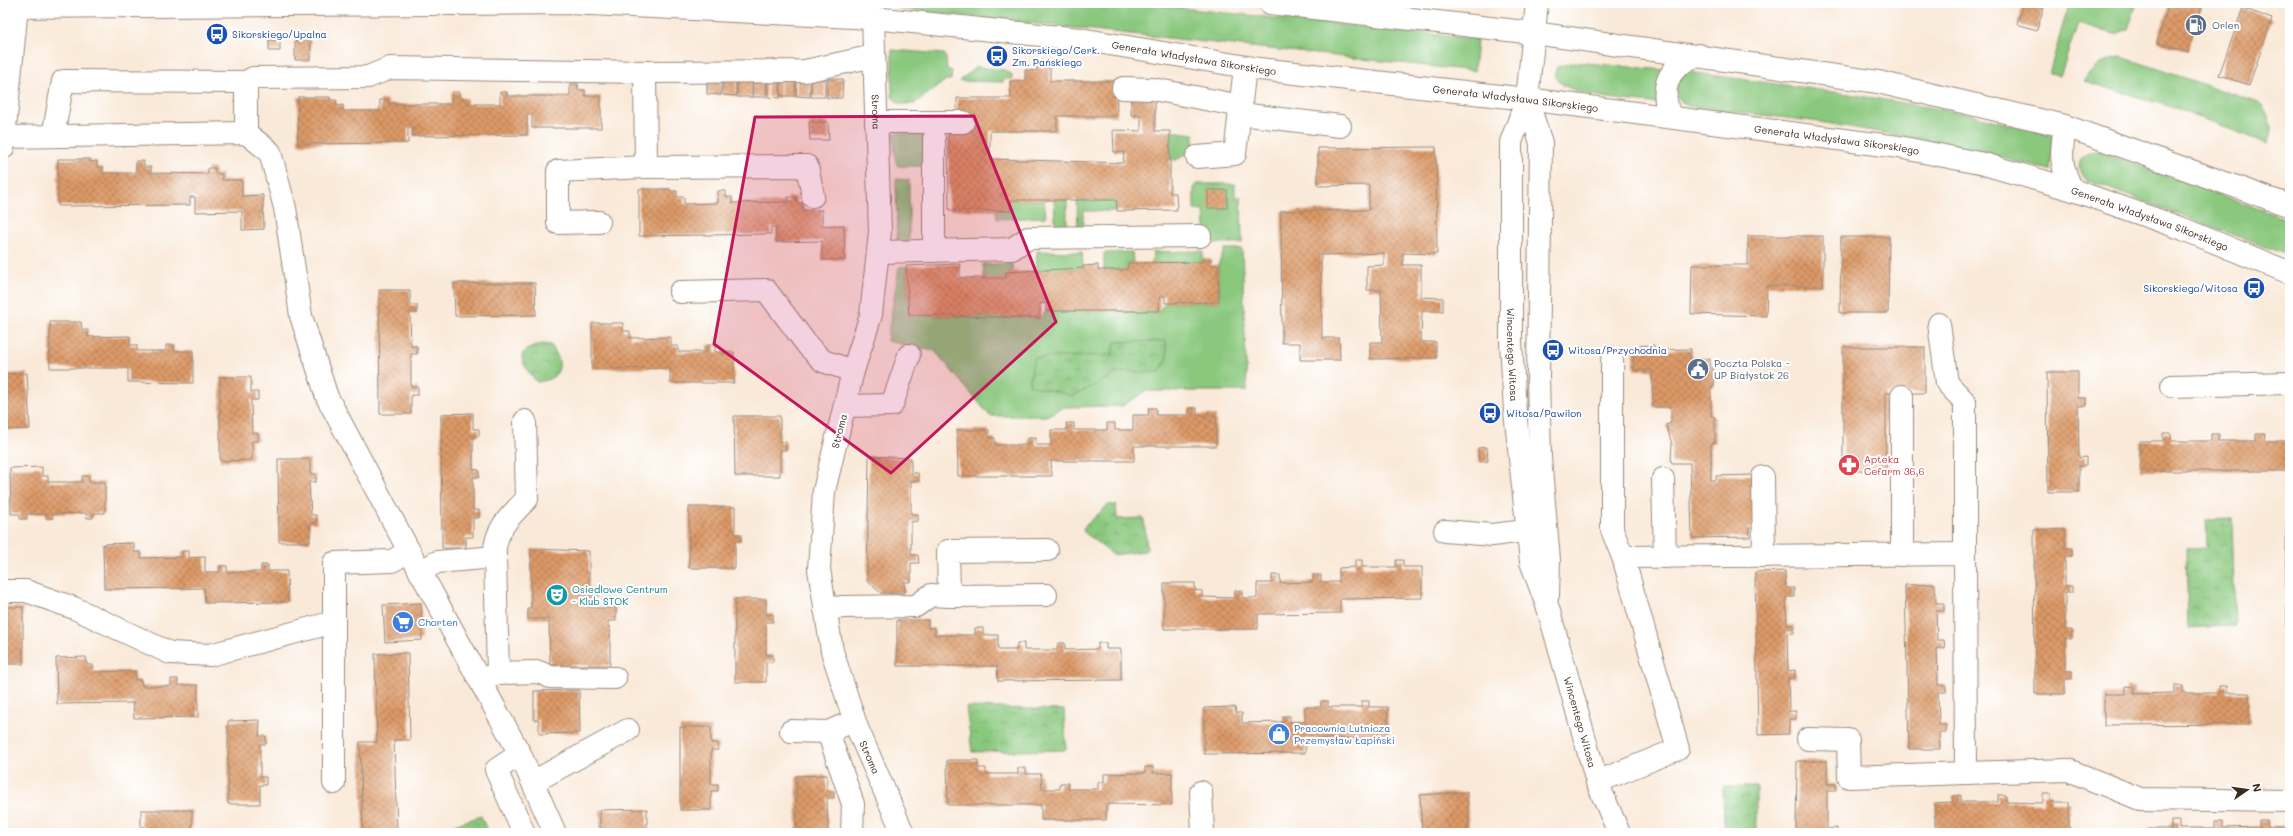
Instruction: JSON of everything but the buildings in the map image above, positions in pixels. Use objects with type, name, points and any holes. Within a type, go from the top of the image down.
[{"type":"street","name":"Generała Władysława Sikorskiego","points":[[13,5],[569,3],[873,10],[1080,39],[1245,67],[1527,99],[1899,147],[1984,164],[2073,190],[2183,229],[2290,273]]},
{"type":"street","points":[[1270,3],[1534,33],[1878,82],[2065,126],[2290,206]]},
{"type":"street","name":"Wincentego Witosa","points":[[1536,530],[1515,411],[1511,342],[1511,142],[1527,99],[1537,3]]},
{"type":"street","points":[[13,5],[4,143],[53,136],[246,133],[270,152],[285,208],[301,316],[327,397],[420,572],[489,677],[520,754],[555,833]]},
{"type":"street","name":"Stroma","points":[[873,10],[880,232],[871,314],[853,371],[824,491],[819,569],[832,651],[854,721],[903,833]]},
{"type":"street","points":[[53,136],[63,81],[246,82],[253,78],[368,78],[390,68],[645,72],[805,71],[874,56]]},
{"type":"street","points":[[1670,117],[1665,104],[1665,91],[1668,78],[1676,67],[1687,59],[1699,56]]},
{"type":"street","points":[[1197,156],[1235,154],[1245,67]]},
{"type":"street","points":[[645,72],[646,167]]},
{"type":"street","points":[[246,82],[246,133]]},
{"type":"street","points":[[1123,88],[1153,89],[1241,110],[1340,126]]},
{"type":"street","name":"Wincentego Witosa","points":[[1527,99],[1541,143],[1538,377],[1540,458],[1536,530],[1531,562],[1548,608],[1597,782],[1619,833]]},
{"type":"street","points":[[876,122],[963,122]]},
{"type":"street","points":[[2065,126],[2061,159],[2065,175],[2073,190]]},
{"type":"street","points":[[934,140],[934,251]]},
{"type":"street","points":[[599,222],[558,223],[558,171],[646,167],[807,166],[813,196]]},
{"type":"street","points":[[878,252],[1012,249],[1028,238],[1200,236]]},
{"type":"street","points":[[680,292],[766,290],[808,346],[823,361],[853,371]]},
{"type":"street","points":[[1939,324],[1947,383],[1965,402],[1964,554],[1966,772]]},
{"type":"street","points":[[845,406],[892,405],[909,355]]},
{"type":"street","points":[[1597,782],[1678,750],[1624,557],[1612,530],[1612,362]]},
{"type":"street","points":[[2172,386],[2290,383]]},
{"type":"street","points":[[1902,396],[1902,555]]},
{"type":"street","points":[[489,677],[495,557],[494,545],[504,522],[527,499],[525,421]]},
{"type":"street","points":[[1763,477],[1764,556]]},
{"type":"street","points":[[1663,478],[1665,556]]},
{"type":"street","points":[[1445,531],[1492,535],[1536,530]]},
{"type":"street","points":[[949,596],[948,551],[1046,550]]},
{"type":"street","points":[[334,783],[334,563],[392,561],[408,551]]},
{"type":"street","points":[[1624,557],[1964,554]]},
{"type":"street","points":[[420,572],[438,562],[495,557]]},
{"type":"street","points":[[3,590],[26,591],[74,608],[170,653],[210,655],[334,622]]},
{"type":"street","points":[[826,609],[843,606],[916,606],[931,595],[1046,595]]},
{"type":"street","points":[[489,677],[540,672],[550,677],[615,678]]},
{"type":"street","points":[[791,731],[828,732],[854,721]]},
{"type":"street","points":[[533,782],[628,730]]},
{"type":"street","points":[[828,732],[853,804],[852,833]]},
{"type":"street","points":[[1808,739],[1848,740],[1848,777],[1966,772],[2068,770],[2140,799],[2290,801]]},
{"type":"street","points":[[520,754],[496,770],[524,833]]},
{"type":"street","points":[[1201,792],[1203,833]]},
{"type":"highlighted area","points":[[974,116],[1056,322],[891,473],[714,344],[755,117]]},
{"type":"green space","points":[[900,3],[1133,3],[1477,39],[1474,71],[899,9]]},
{"type":"green space","points":[[2069,3],[2137,3],[2128,29],[2114,34],[2078,23],[2060,76],[2049,74]]},
{"type":"green space","points":[[892,50],[944,54],[947,69],[952,71],[951,80],[946,80],[914,104],[900,104],[892,97]]},
{"type":"green space","points":[[2122,57],[2259,103],[2266,112],[2271,127],[2271,133],[2267,144],[2182,110],[2084,81],[2100,64],[2110,59]]},
{"type":"green space","points":[[1574,62],[1665,70],[1659,104],[1596,96],[1564,85],[1556,77],[1557,67]]},
{"type":"green space","points":[[976,67],[1004,70],[1012,75],[1012,79],[1004,79],[1003,82],[959,81]]},
{"type":"green space","points":[[1689,72],[1849,94],[1970,114],[2053,136],[2050,170],[1937,142],[1820,122],[1688,106],[1677,96],[1676,81],[1684,74]]},
{"type":"green space","points":[[1170,131],[1194,134],[1194,150],[1176,160],[1170,159]]},
{"type":"green space","points":[[893,133],[922,133],[927,139],[927,166],[898,166],[896,163]]},
{"type":"green space","points":[[2097,151],[2290,220],[2290,256],[2089,181],[2081,173],[2079,168],[2080,163],[2086,154]]},
{"type":"green space","points":[[896,179],[909,180],[909,247],[897,245]]},
{"type":"green space","points":[[1197,184],[1235,184],[1235,197],[1241,197],[1242,243],[1206,243],[1204,211],[1194,210],[1194,186]]},
{"type":"green space","points":[[1011,200],[1044,200],[1046,217],[997,219],[996,211]]},
{"type":"green space","points":[[1054,200],[1067,200],[1067,232],[1056,232]]},
{"type":"green space","points":[[1077,200],[1116,200],[1117,211],[1083,211],[1083,226],[1078,232]]},
{"type":"green space","points":[[1225,249],[1242,249],[1247,391],[1146,391],[1122,406],[1064,407],[1046,416],[990,416],[935,351],[887,341],[899,267],[906,266],[909,315],[1040,318],[1046,311],[1159,311],[1165,303],[1219,302],[1218,265]]},
{"type":"green space","points":[[1037,251],[1082,252],[1083,268],[1036,271]]},
{"type":"green space","points":[[1203,251],[1203,262],[1152,263],[1153,252]]},
{"type":"green space","points":[[1132,252],[1133,263],[1128,263],[1127,270],[1104,270],[1104,253]]},
{"type":"green space","points":[[983,264],[1012,264],[1013,272],[1007,272],[1006,278],[984,278]]},
{"type":"green space","points":[[1166,341],[1167,361],[1159,372],[1120,372],[1073,396],[1029,385],[1034,358],[1112,355],[1115,342]]},
{"type":"green space","points":[[542,344],[551,345],[558,358],[559,369],[552,377],[537,382],[524,365],[522,354],[526,350]]},
{"type":"green space","points":[[1108,505],[1116,505],[1117,519],[1144,518],[1147,549],[1145,551],[1113,555],[1084,532],[1083,528]]},
{"type":"green space","points":[[2232,519],[2235,626],[2188,628],[2186,548],[2207,547],[2206,520]]},
{"type":"green space","points":[[966,707],[1064,710],[1066,750],[972,752]]},
{"type":"green space","points":[[1723,787],[1756,787],[1756,833],[1724,833]]},
{"type":"green space","points":[[481,816],[488,833],[438,833],[439,830]]},
{"type":"place","name":"Orlen","points":[[2196,25]]},
{"type":"place","name":"Sikorskiego/Upalna","points":[[217,34]]},
{"type":"place","name":"Sikorskiego/Cerk. Zm. Pańskiego","points":[[997,56]]},
{"type":"place","name":"Sikorskiego/Witosa","points":[[2254,288]]},
{"type":"place","name":"Witosa/Przychodnia","points":[[1553,350]]},
{"type":"place","name":"Poczta Polska - UP Białystok 26","points":[[1698,369]]},
{"type":"place","name":"Witosa/Pawilon","points":[[1490,413]]},
{"type":"place","name":"Apteka Cefarm 36,6","points":[[1849,465]]},
{"type":"place","name":"Osiedlowe Centrum - Klub STOK","points":[[557,595]]},
{"type":"place","name":"Chorten","points":[[403,622]]},
{"type":"place","name":"Pracownia Lutnicza Przemysław Łapiński","points":[[1279,734]]}]
